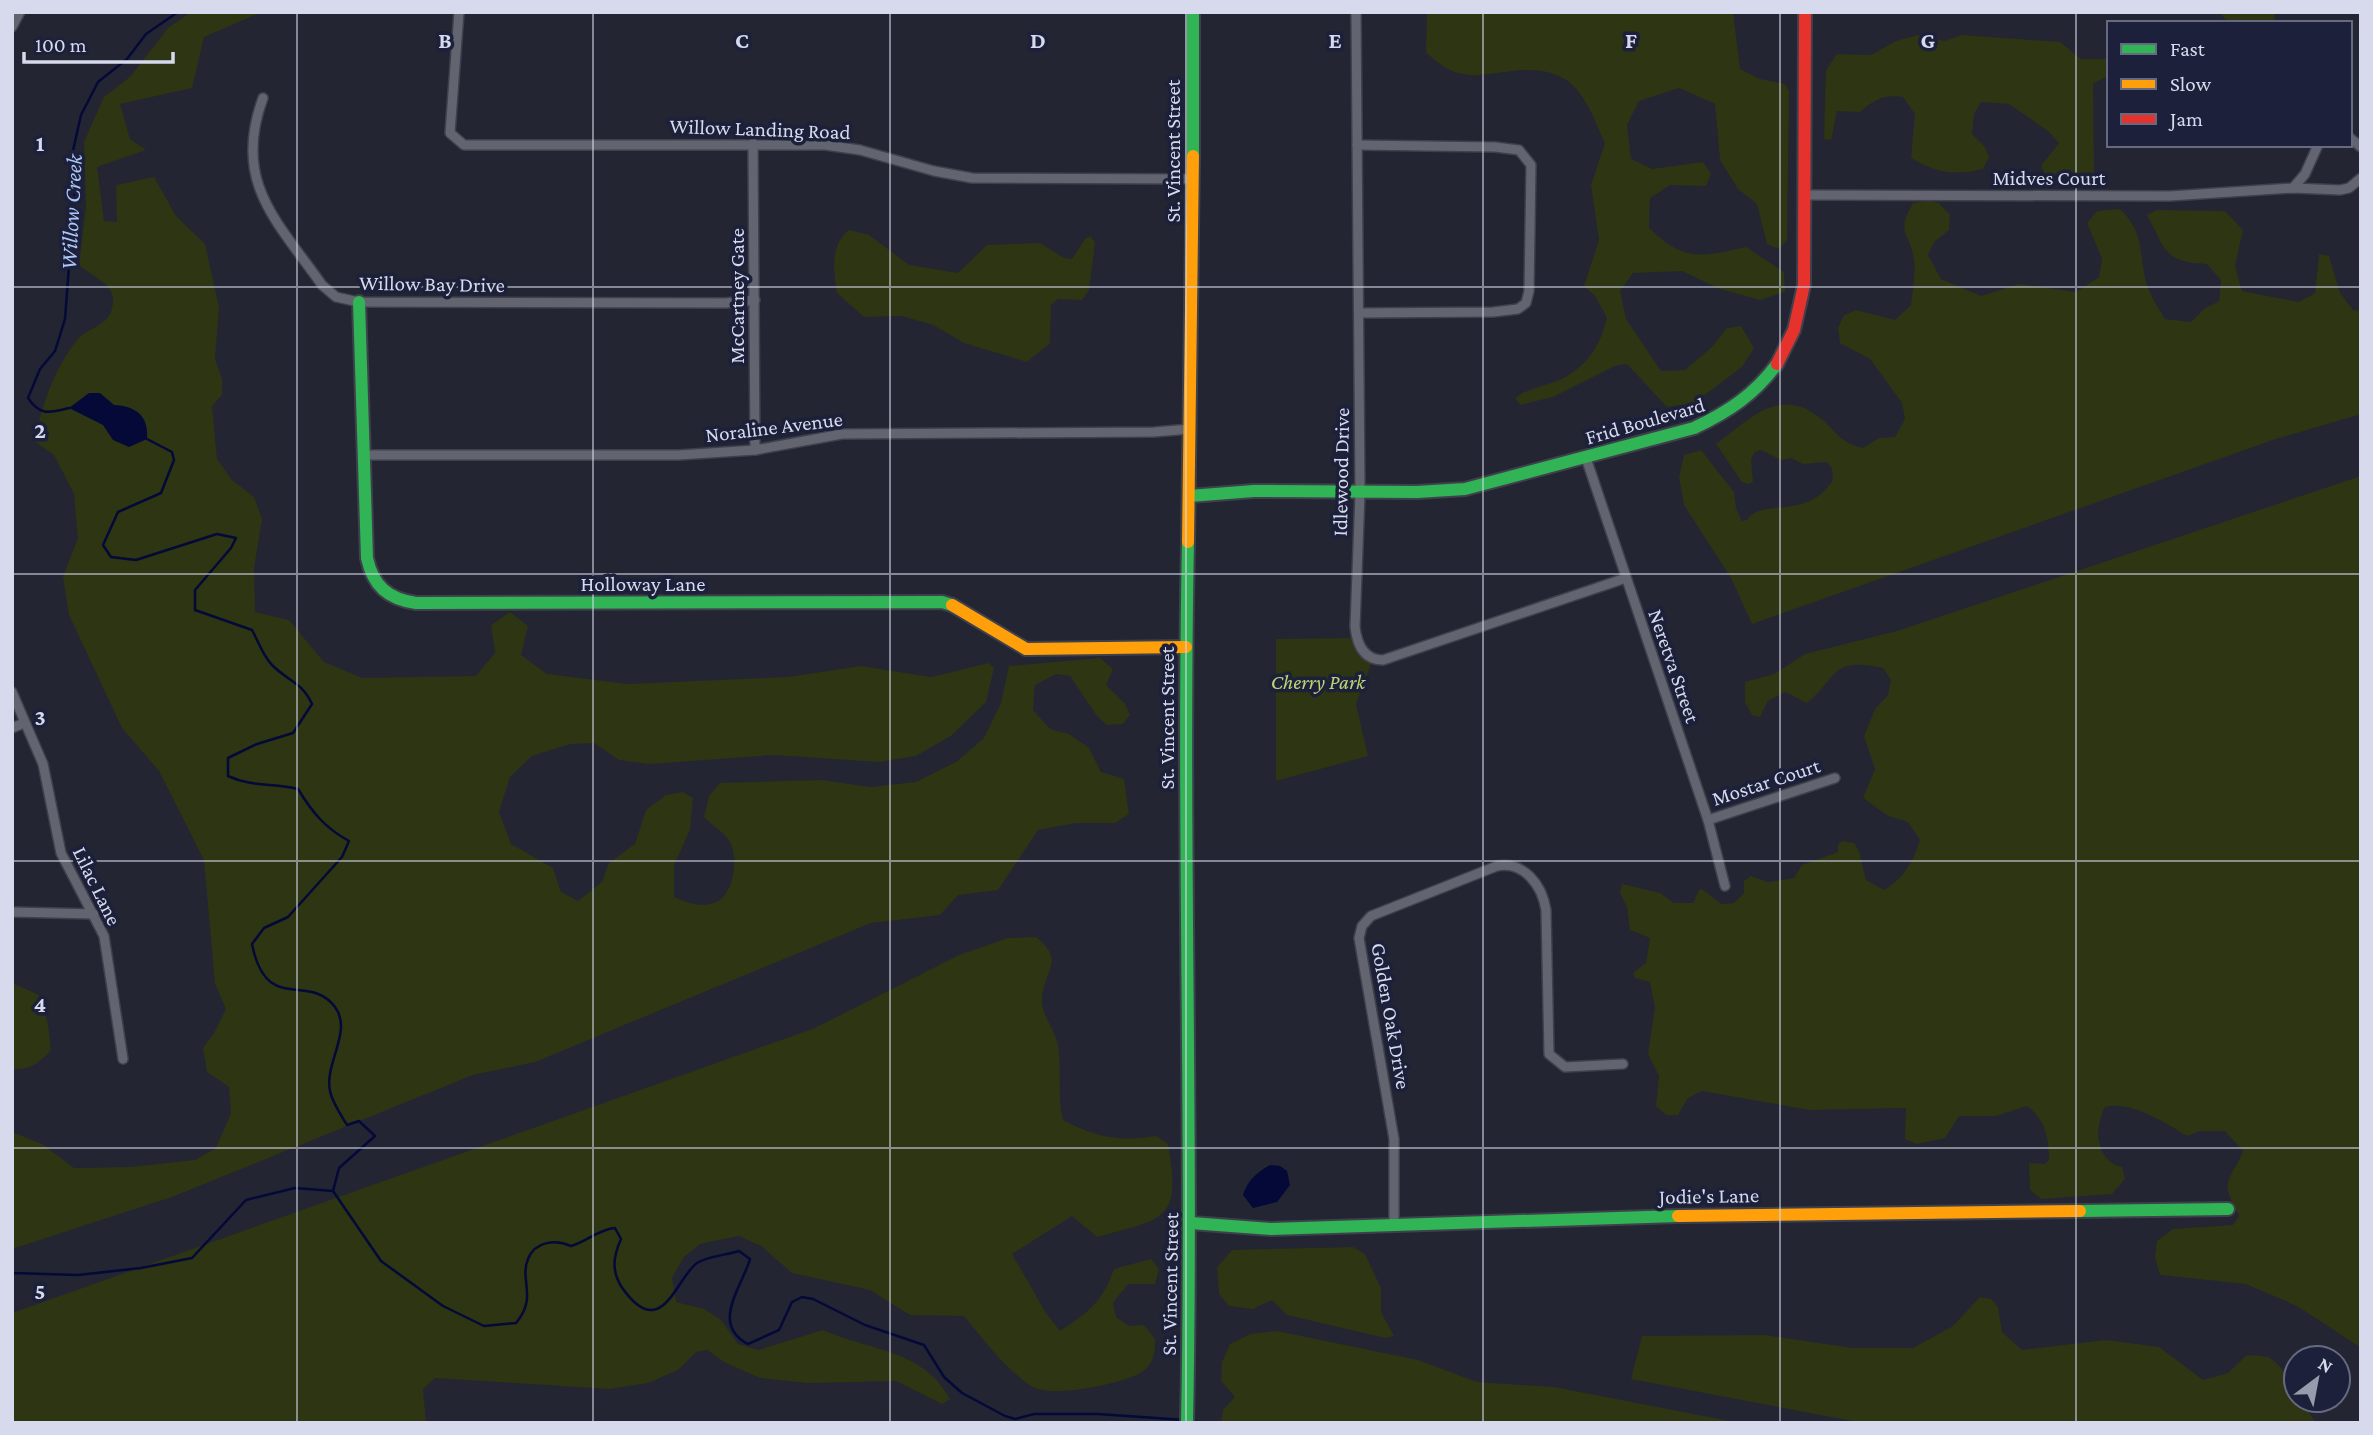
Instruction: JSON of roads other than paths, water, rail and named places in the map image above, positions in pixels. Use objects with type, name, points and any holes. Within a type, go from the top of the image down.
[{"type":"street","points":[[12,27],[20,12]]},
{"type":"street","name":"Willow Landing Road","points":[[458,12],[450,134],[458,142],[474,146],[753,143],[849,148],[972,178],[1191,180]]},
{"type":"street","name":"St. Vincent Street","points":[[1187,1423],[1191,1223],[1188,1138],[1186,647],[1193,12]]},
{"type":"street","name":"Idlewood Drive","points":[[1356,12],[1360,493],[1356,636],[1363,652],[1375,660],[1392,658],[1626,578]]},
{"type":"street","name":"Frid Boulevard","points":[[1189,496],[1224,492],[1360,493],[1466,488],[1710,424],[1740,407],[1765,383],[1786,351],[1801,310],[1804,285],[1805,12]]},
{"type":"street","name":"Willow Bay Drive","points":[[263,98],[254,127],[252,155],[256,186],[328,292],[336,298],[359,302],[726,303],[755,300]]},
{"type":"street","name":"McCartney Gate","points":[[753,143],[755,450]]},
{"type":"street","points":[[1357,145],[1495,147],[1519,150],[1531,165],[1529,291],[1526,303],[1518,309],[1493,312],[1359,313]]},
{"type":"street","points":[[2293,188],[2305,174],[2317,147]]},
{"type":"street","name":"Midves Court","points":[[1804,195],[2170,196],[2293,188],[2340,190],[2349,188],[2361,178]]},
{"type":"street","name":"Holloway Lane","points":[[359,302],[363,455],[371,576],[384,594],[404,603],[942,603],[966,608],[1002,638],[1026,649],[1186,647]]},
{"type":"street","name":"Noraline Avenue","points":[[363,455],[679,455],[755,450],[842,434],[1154,432],[1190,429]]},
{"type":"street","name":"Neretva Street","points":[[1586,458],[1708,820],[1726,886]]},
{"type":"street","name":"Lilac Lane","points":[[12,692],[48,781],[61,853],[104,936],[122,1059]]},
{"type":"street","points":[[12,728],[24,723]]},
{"type":"street","name":"Mostar Court","points":[[1708,820],[1835,778]]},
{"type":"street","name":"Golden Oak Drive","points":[[1394,1225],[1394,1139],[1359,938],[1362,926],[1371,916],[1497,866],[1510,865],[1523,870],[1541,892],[1546,910],[1549,1054],[1565,1067],[1623,1064]]},
{"type":"street","points":[[12,912],[94,914]]},
{"type":"street","name":"Jodie's Lane","points":[[1191,1223],[1271,1229],[1722,1215],[2228,1209]]},
{"type":"waterway","name":"Willow Creek","points":[[69,408],[46,412],[37,408],[28,398],[40,369],[55,351],[65,319],[76,173],[72,155],[81,115],[98,82],[127,59],[146,34],[178,12]]},
{"type":"waterway","name":"Willow Creek","points":[[147,439],[172,452],[174,460],[161,493],[118,512],[103,545],[111,557],[136,560],[217,534],[236,538],[231,548],[195,590],[195,610],[252,630],[269,661],[299,686],[312,704],[293,733],[257,744],[228,758],[228,776],[245,782],[298,789],[320,819],[349,841],[342,857],[288,917],[264,928],[252,944],[259,966],[267,979],[278,986],[313,992],[325,997],[340,1016],[340,1037],[329,1081],[331,1095],[347,1125],[359,1121],[375,1136],[339,1168],[333,1191],[381,1261],[443,1306],[484,1326],[516,1323],[526,1305],[525,1274],[528,1259],[536,1248],[546,1243],[571,1246],[615,1228],[621,1239],[615,1258],[616,1277],[637,1304],[648,1310],[667,1302],[697,1263],[739,1251],[750,1259],[730,1316],[731,1326],[737,1336],[748,1344],[779,1330],[792,1302],[802,1297],[813,1299],[865,1325],[924,1345],[944,1377],[962,1393],[1005,1416],[1015,1419],[1034,1414],[1098,1414],[1185,1420]]},
{"type":"waterway","points":[[12,1273],[78,1275],[141,1268],[192,1258],[246,1200],[295,1188],[333,1191]]},
{"type":"waterway","name":"Willow Creek","points":[[1191,1421],[1202,1423]]},
{"type":"park label","name":"Cherry Park","points":[[1318,682]]}]
